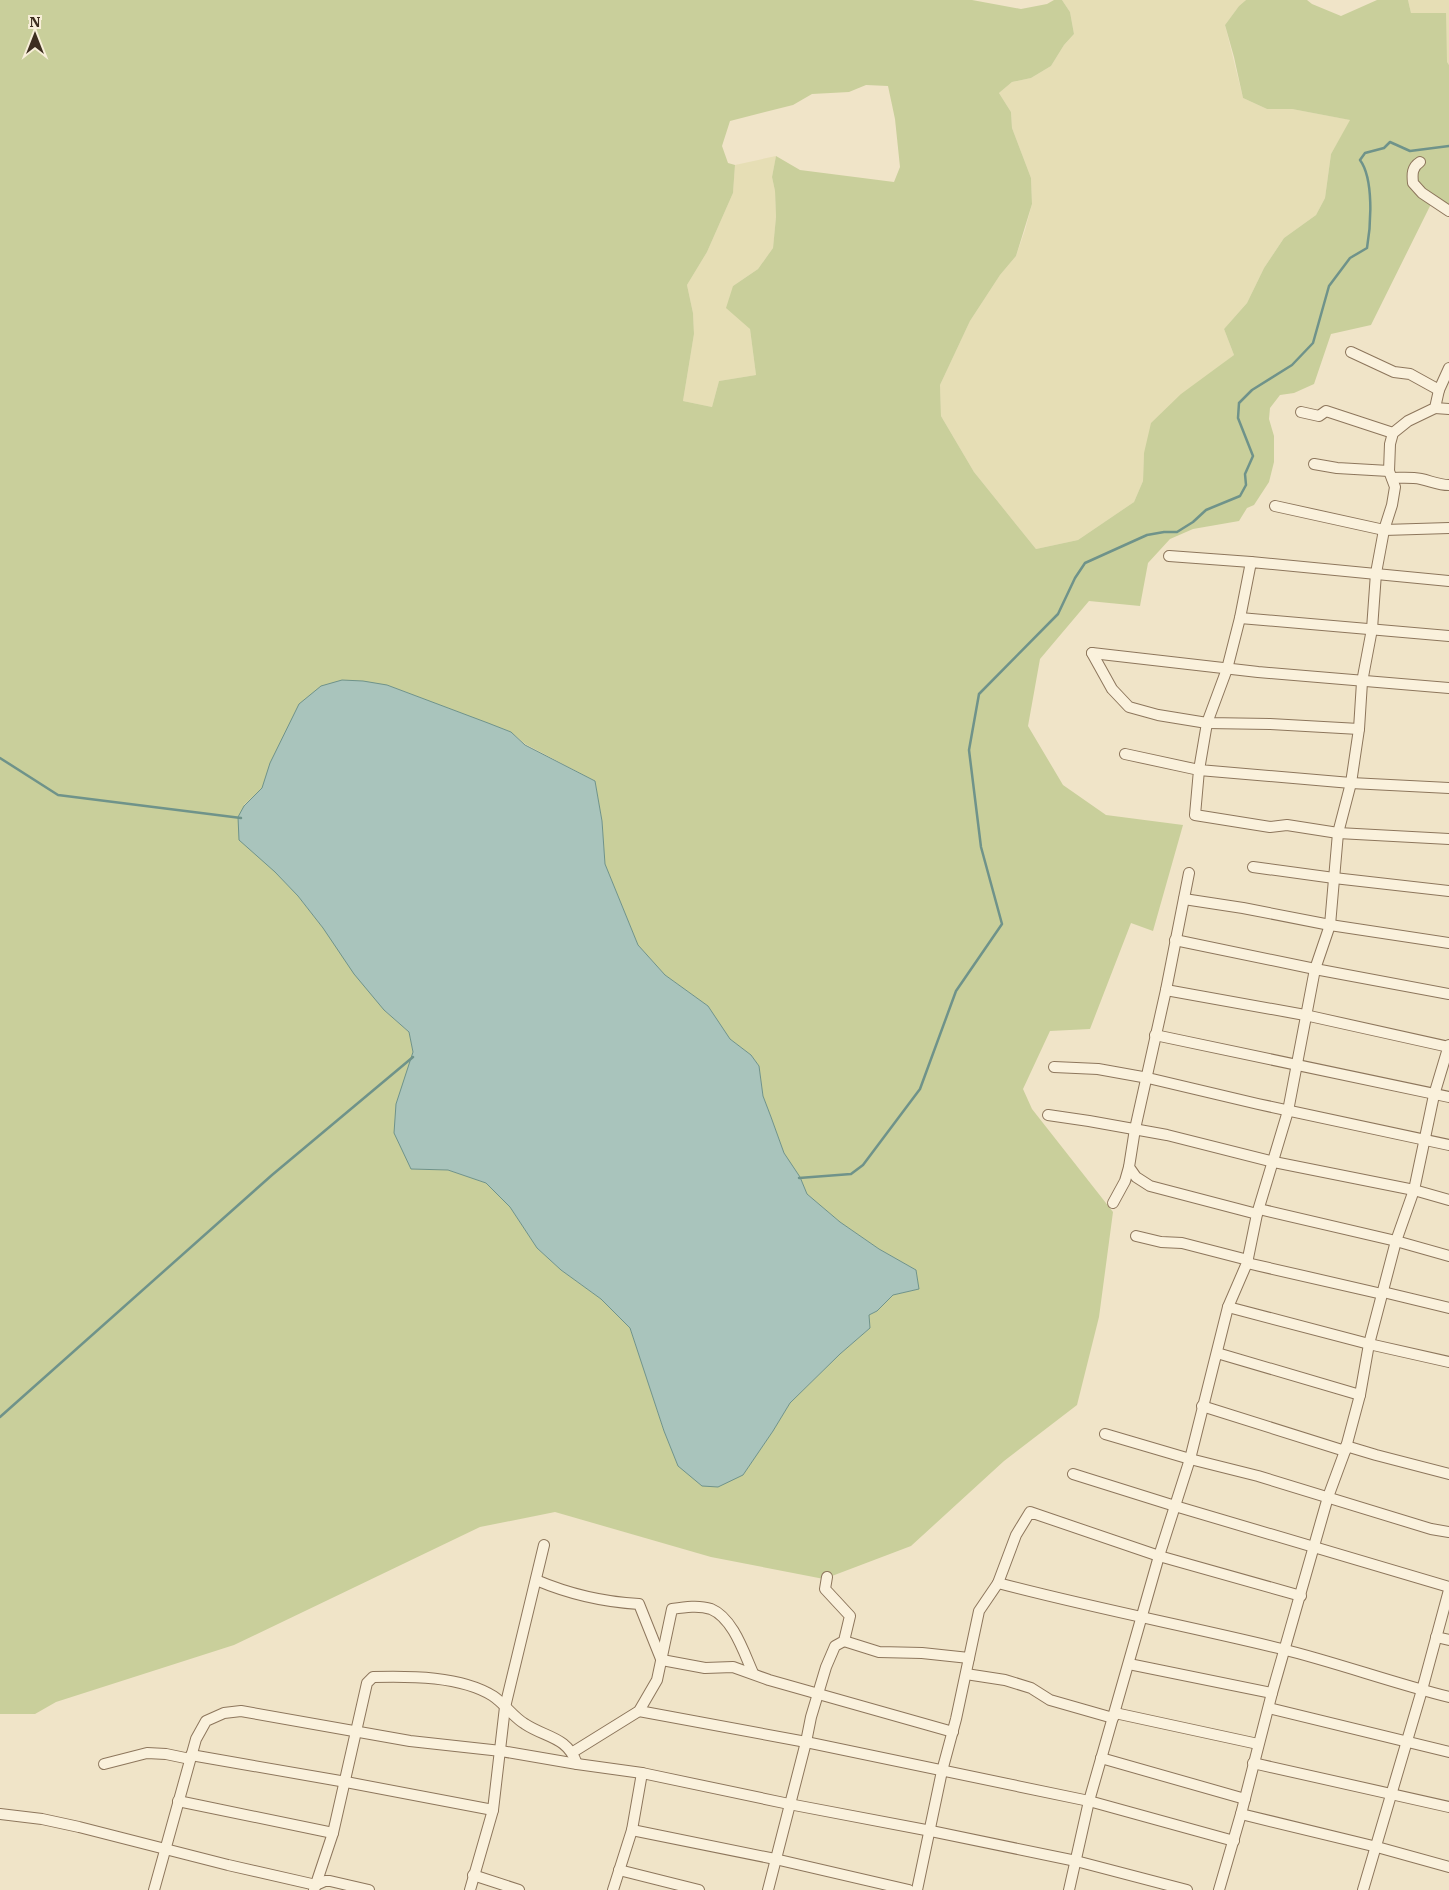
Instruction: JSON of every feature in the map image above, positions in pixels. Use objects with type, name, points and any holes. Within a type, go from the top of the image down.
[{"type":"street","points":[[1420,162],[1416,164],[1413,170],[1413,183],[1422,193],[1449,211]]},
{"type":"street","points":[[1350,352],[1394,372],[1410,374],[1439,390]]},
{"type":"street","points":[[1434,408],[1439,390],[1449,368]]},
{"type":"street","points":[[1069,1890],[1089,1801],[1101,1758],[1159,1556],[1190,1459],[1228,1307],[1247,1261],[1258,1212],[1288,1111],[1295,1066],[1315,969],[1330,925],[1338,833],[1351,783],[1359,730],[1362,682],[1372,629],[1376,573],[1384,530],[1392,505],[1394,486],[1391,475],[1390,444],[1393,432],[1408,421],[1434,408],[1449,409]]},
{"type":"street","points":[[1301,412],[1319,416],[1326,411],[1393,432]]},
{"type":"street","points":[[1314,464],[1423,479],[1437,484],[1449,485]]},
{"type":"street","points":[[1275,506],[1384,530],[1449,528]]},
{"type":"street","points":[[1169,556],[1449,580]]},
{"type":"street","points":[[1251,562],[1240,618],[1227,669],[1207,723],[1199,770],[1195,815],[1270,827],[1287,825],[1338,833],[1449,839]]},
{"type":"street","points":[[1240,618],[1449,636]]},
{"type":"street","points":[[1359,730],[1262,723],[1207,723],[1158,715],[1129,707],[1112,689],[1092,653],[1227,669],[1449,688]]},
{"type":"street","points":[[1125,754],[1199,770],[1351,783],[1449,788]]},
{"type":"street","points":[[1253,867],[1449,891]]},
{"type":"street","points":[[1113,1203],[1125,1181],[1129,1167],[1134,1130],[1148,1078],[1189,873]]},
{"type":"street","points":[[1184,899],[1330,925],[1449,943]]},
{"type":"street","points":[[1175,940],[1449,994]]},
{"type":"street","points":[[1166,990],[1305,1015],[1449,1046],[1434,1095],[1414,1190],[1396,1241],[1382,1293],[1369,1344],[1360,1395],[1345,1448],[1328,1497],[1272,1693],[1234,1841],[1219,1890]]},
{"type":"street","points":[[1156,1035],[1295,1066],[1449,1097]]},
{"type":"street","points":[[1054,1067],[1098,1069],[1148,1078],[1288,1111],[1449,1145]]},
{"type":"street","points":[[1048,1115],[1167,1135],[1274,1162],[1414,1190],[1449,1200]]},
{"type":"street","points":[[1129,1167],[1136,1177],[1150,1186],[1258,1212],[1396,1241],[1449,1256]]},
{"type":"street","points":[[1136,1236],[1161,1242],[1182,1243],[1247,1261],[1449,1308]]},
{"type":"street","points":[[1228,1307],[1369,1344],[1449,1362]]},
{"type":"street","points":[[1217,1352],[1360,1395]]},
{"type":"street","points":[[1202,1406],[1345,1448],[1449,1474]]},
{"type":"street","points":[[1105,1434],[1190,1459],[1258,1476],[1431,1529],[1449,1532]]},
{"type":"street","points":[[1073,1474],[1314,1546],[1449,1589],[1422,1690],[1363,1890]]},
{"type":"street","points":[[917,1890],[979,1611],[998,1583],[1016,1535],[1030,1512],[1159,1556],[1301,1596]]},
{"type":"street","points":[[470,1890],[493,1810],[505,1707],[544,1545]]},
{"type":"street","points":[[827,1578],[825,1589],[850,1616],[844,1641]]},
{"type":"street","points":[[536,1580],[563,1591],[600,1600],[639,1604],[662,1660]]},
{"type":"street","points":[[998,1583],[1073,1603],[1142,1616],[1285,1650],[1449,1697]]},
{"type":"street","points":[[573,1752],[639,1711],[657,1680],[672,1609],[693,1606],[711,1609],[731,1626],[753,1673]]},
{"type":"street","points":[[1436,1637],[1449,1640]]},
{"type":"street","points":[[768,1890],[811,1717],[826,1667],[835,1646],[844,1641],[878,1652],[922,1653],[969,1658]]},
{"type":"street","points":[[662,1660],[705,1668],[733,1667],[770,1680],[953,1732]]},
{"type":"street","points":[[1129,1664],[1272,1693]]},
{"type":"street","points":[[966,1674],[1005,1680],[1032,1688],[1050,1700],[1114,1716],[1258,1744]]},
{"type":"street","points":[[315,1888],[333,1833],[346,1782],[367,1683],[373,1677],[417,1677],[455,1682],[492,1696],[524,1724],[557,1739],[573,1752],[577,1764]]},
{"type":"street","points":[[1269,1708],[1449,1752]]},
{"type":"street","points":[[154,1890],[196,1738],[206,1721],[224,1713],[241,1711],[410,1741],[501,1751],[642,1773],[1076,1861],[1187,1890]]},
{"type":"street","points":[[639,1711],[806,1742],[1089,1801],[1234,1841]]},
{"type":"street","points":[[104,1764],[147,1753],[166,1754],[346,1782],[493,1810]]},
{"type":"street","points":[[1101,1758],[1245,1799]]},
{"type":"street","points":[[1253,1763],[1449,1807]]},
{"type":"street","points":[[613,1890],[632,1830],[642,1773]]},
{"type":"street","points":[[178,1801],[333,1833]]},
{"type":"street","points":[[0,1814],[42,1819],[165,1848],[315,1888],[330,1880],[369,1890]]},
{"type":"street","points":[[1241,1814],[1377,1847],[1449,1867]]},
{"type":"street","points":[[632,1830],[775,1859],[910,1890]]},
{"type":"street","points":[[619,1870],[699,1890]]},
{"type":"street","points":[[474,1875],[519,1890]]},
{"type":"shaded area","points":[[1062,0],[1246,0],[1239,6],[1225,25],[1243,98],[1267,109],[1292,109],[1351,120],[1331,154],[1325,198],[1316,215],[1284,238],[1264,268],[1247,303],[1224,329],[1234,355],[1214,371],[1144,453],[1143,481],[1134,502],[1078,540],[1036,549],[974,472],[941,416],[940,385],[970,321],[1000,275],[1016,256],[1025,230],[1032,204],[1031,178],[1012,128],[1011,112],[999,93],[1012,82],[1031,78],[1051,66],[1064,45],[1074,34],[1070,12]]},
{"type":"shaded area","points":[[1408,0],[1449,0],[1449,65],[1411,13]]},
{"type":"shaded area","points":[[776,156],[772,177],[775,191],[776,217],[773,248],[758,269],[733,286],[750,329],[756,375],[719,381],[712,407],[683,401],[694,334],[693,313],[687,285],[707,252],[733,193],[735,165]]},
{"type":"green space","points":[[0,0],[972,0],[1021,9],[1047,4],[1054,0],[1062,0],[1070,12],[1074,34],[1064,45],[1051,66],[1031,78],[1012,82],[999,93],[1011,112],[1012,128],[1031,178],[1032,204],[1016,256],[1000,275],[970,321],[940,385],[941,416],[974,472],[1036,549],[1078,540],[1134,502],[1143,481],[1144,453],[1151,423],[1181,394],[1234,355],[1224,329],[1247,303],[1264,268],[1284,238],[1316,215],[1325,198],[1331,154],[1350,120],[1292,109],[1267,109],[1243,98],[1225,25],[1239,6],[1246,0],[1307,0],[1341,16],[1377,0],[1408,0],[1411,13],[1446,13],[1447,62],[1449,65],[1449,212],[1432,202],[1371,325],[1331,334],[1314,384],[1294,393],[1280,395],[1270,408],[1269,419],[1274,436],[1274,462],[1269,482],[1254,505],[1247,508],[1239,521],[1193,529],[1170,539],[1148,563],[1140,606],[1089,601],[1040,659],[1028,726],[1063,785],[1106,815],[1183,825],[1153,931],[1131,923],[1090,1029],[1050,1031],[1023,1089],[1032,1109],[1113,1212],[1099,1317],[1077,1405],[1004,1461],[911,1546],[824,1579],[711,1557],[555,1512],[480,1527],[234,1645],[56,1702],[35,1714],[0,1714]],"holes":[[[866,85],[888,86],[895,119],[900,167],[894,182],[800,170],[776,156],[772,177],[775,191],[776,217],[773,248],[758,269],[733,286],[726,308],[750,329],[756,375],[719,381],[712,407],[683,401],[694,334],[693,313],[687,285],[707,252],[733,193],[735,165],[728,163],[722,146],[730,121],[793,105],[812,94],[849,92]],[[387,685],[511,732],[525,744],[595,781],[602,821],[605,864],[638,945],[665,975],[708,1006],[730,1039],[751,1055],[759,1066],[763,1096],[784,1153],[800,1177],[807,1194],[840,1222],[879,1249],[916,1270],[919,1289],[893,1295],[877,1311],[869,1315],[870,1328],[840,1354],[790,1403],[743,1475],[678,1466],[664,1431],[630,1328],[601,1299],[561,1270],[537,1248],[510,1207],[486,1183],[448,1170],[411,1169],[408,1070],[413,1052],[409,1032],[384,1010],[298,896],[275,872],[244,805]]]},
{"type":"water","points":[[342,680],[387,685],[511,732],[525,745],[595,781],[602,821],[605,864],[638,945],[665,975],[708,1006],[730,1039],[751,1055],[759,1066],[763,1096],[784,1153],[800,1177],[807,1194],[840,1222],[879,1249],[916,1270],[919,1289],[893,1295],[877,1311],[869,1315],[870,1328],[840,1354],[790,1403],[743,1475],[718,1487],[702,1486],[678,1466],[664,1431],[630,1328],[601,1299],[561,1270],[537,1248],[510,1207],[486,1183],[448,1170],[411,1169],[394,1133],[396,1104],[413,1052],[409,1032],[384,1010],[354,974],[323,928],[298,896],[275,872],[239,840],[238,817],[244,806],[262,788],[270,763],[299,704],[321,686]]},
{"type":"waterway","points":[[799,1178],[851,1174],[863,1165],[920,1089],[956,991],[1002,924],[981,847],[969,750],[979,694],[1058,614],[1075,578],[1085,563],[1147,535],[1177,532],[1193,522],[1206,510],[1240,496],[1246,485],[1245,474],[1253,456],[1238,418],[1239,403],[1252,390],[1292,365],[1313,343],[1329,286],[1350,258],[1367,248],[1370,227],[1370,202],[1368,179],[1360,160],[1365,153],[1384,148],[1390,142],[1410,151],[1449,146]]},
{"type":"waterway","points":[[0,758],[58,795],[241,818]]},
{"type":"waterway","points":[[0,1417],[272,1175],[413,1057]]}]
